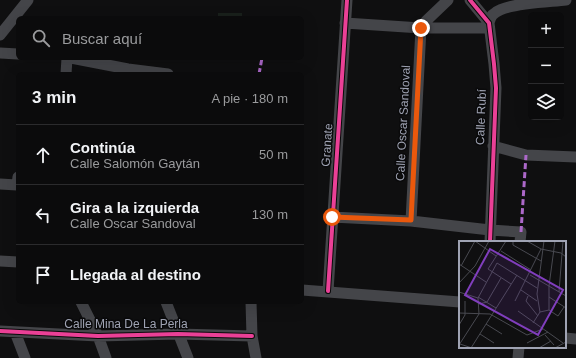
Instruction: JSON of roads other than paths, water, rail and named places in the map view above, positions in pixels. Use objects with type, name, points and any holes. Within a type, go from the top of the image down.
[{"type":"street","points":[[0,35],[28,0]]},
{"type":"street","name":"Granate","points":[[328,291],[347,0]]},
{"type":"street","points":[[421,28],[426,21],[448,0]]},
{"type":"street","points":[[470,0],[489,26]]},
{"type":"street","points":[[489,26],[491,17],[495,12],[509,7],[566,0]]},
{"type":"street","points":[[345,22],[421,28],[489,26]]},
{"type":"street","name":"Calle Rubí","points":[[489,26],[496,88],[492,146],[490,241]]},
{"type":"street","name":"Calle Oscar Sandoval","points":[[411,220],[421,28]]},
{"type":"street","points":[[0,53],[16,54]]},
{"type":"street","points":[[66,72],[67,60]]},
{"type":"street","points":[[81,60],[152,72]]},
{"type":"street","points":[[492,146],[526,155],[576,158]]},
{"type":"street","points":[[0,184],[16,183]]},
{"type":"street","points":[[332,217],[411,220],[490,230],[521,237]]},
{"type":"street","points":[[0,261],[16,262]]},
{"type":"street","points":[[304,290],[459,302]]},
{"type":"street","points":[[82,304],[98,336],[106,358]]},
{"type":"street","points":[[167,304],[188,358]]},
{"type":"street","points":[[251,304],[252,336],[256,358]]},
{"type":"street","name":"Calle Mina De La Perla","points":[[0,331],[98,336],[178,334],[252,336]]},
{"type":"street","points":[[15,332],[25,358]]},
{"type":"street","points":[[566,338],[576,339]]},
{"type":"street","points":[[518,358],[519,348]]}]
